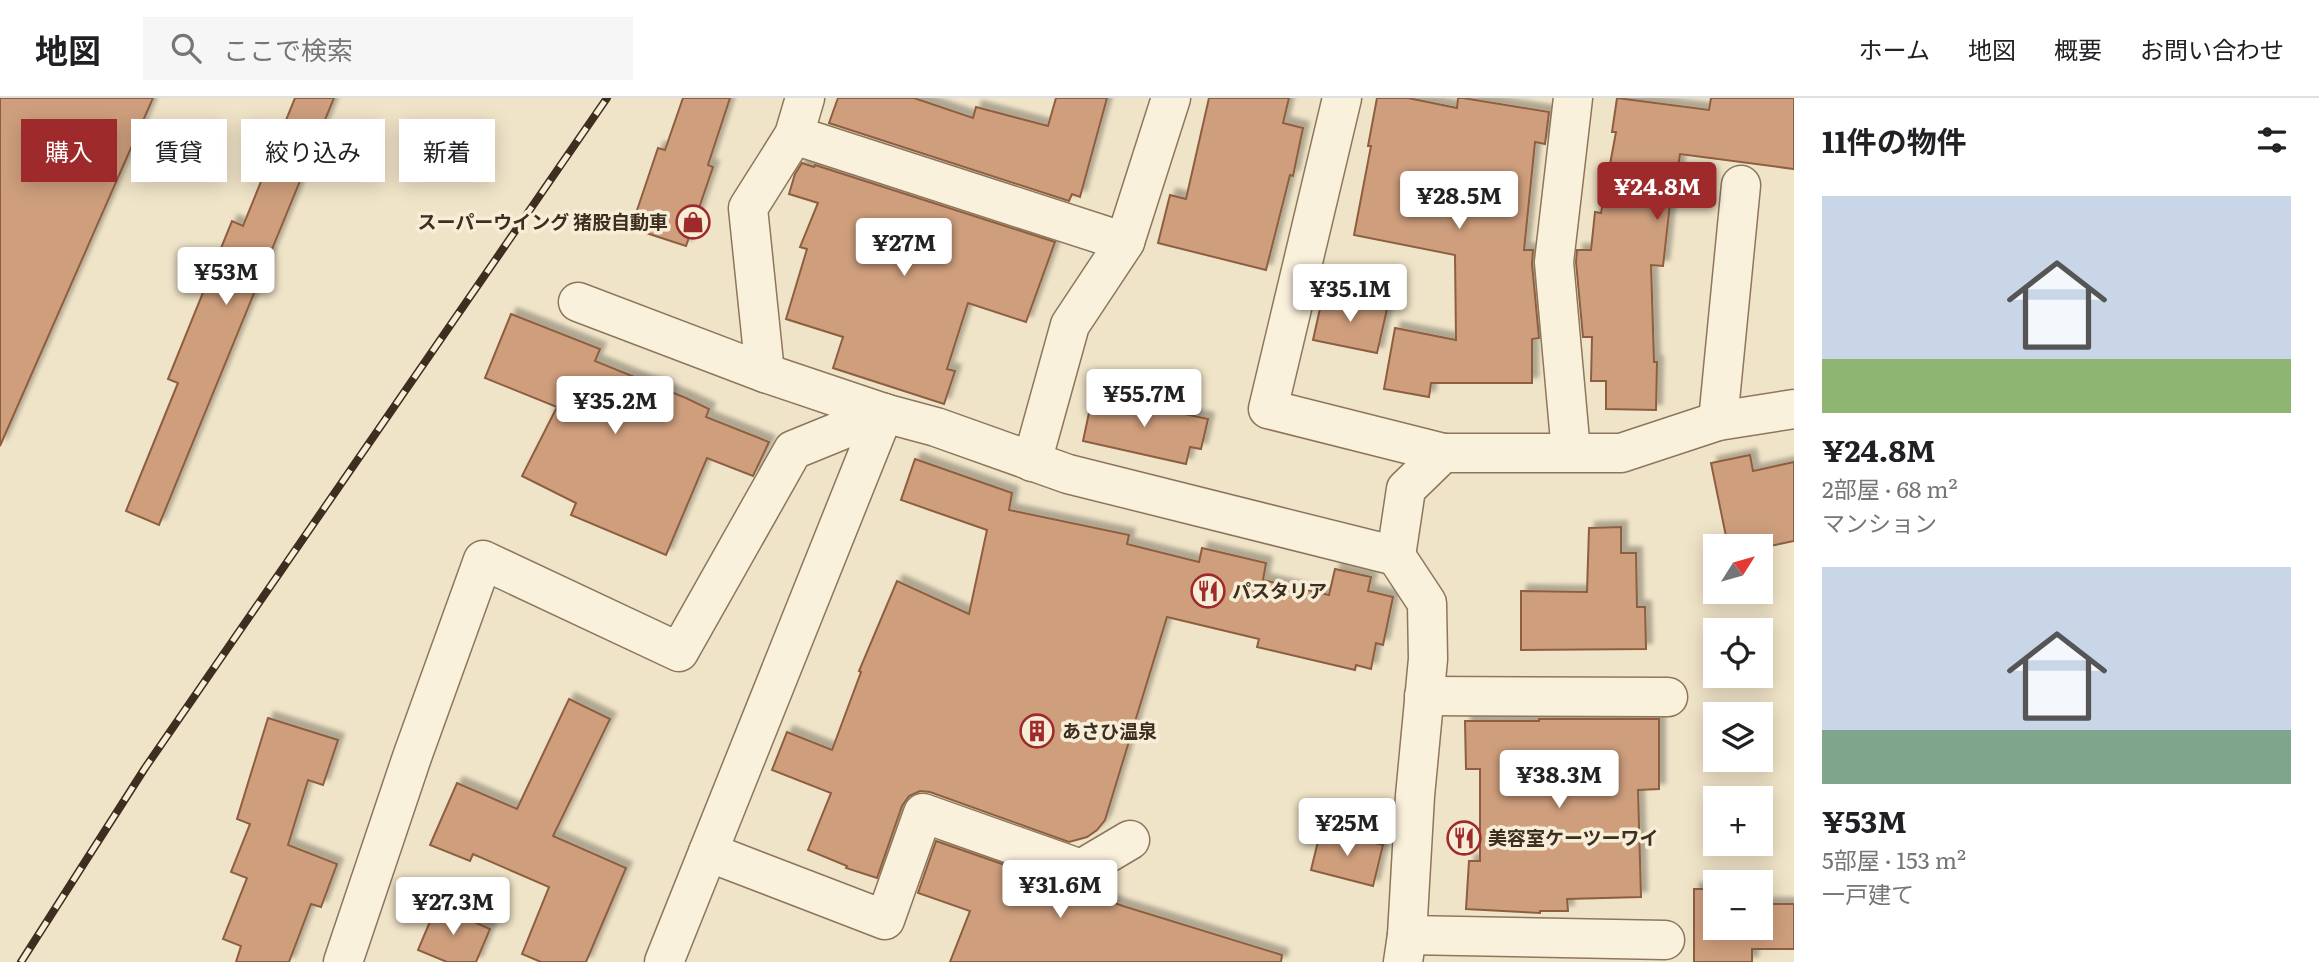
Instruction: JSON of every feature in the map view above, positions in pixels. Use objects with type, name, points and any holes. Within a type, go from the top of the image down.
[{"type":"street","points":[[765,373],[748,208],[794,135],[805,98]]},
{"type":"street","points":[[1032,462],[1070,325],[1125,242],[1171,98]]},
{"type":"street","points":[[1342,98],[1268,409],[1443,453],[1621,453],[1718,421],[1794,409]]},
{"type":"street","points":[[1570,452],[1554,262],[1573,98]]},
{"type":"street","points":[[794,135],[1125,242]]},
{"type":"street","points":[[1718,421],[1741,185]]},
{"type":"street","points":[[578,302],[765,373],[936,427],[1068,474],[1396,556]]},
{"type":"street","points":[[343,962],[412,757],[483,560],[679,652],[793,450],[884,412]]},
{"type":"street","points":[[664,962],[884,412]]},
{"type":"street","points":[[1443,453],[1406,489],[1396,556],[1427,603],[1428,659],[1405,948],[1665,940]]},
{"type":"street","points":[[1424,696],[1668,697]]},
{"type":"street","points":[[708,852],[885,920],[923,813],[1081,869],[1129,840]]},
{"type":"building","points":[[0,98],[153,98],[144,119],[131,119],[131,148],[117,180],[117,119],[21,119],[21,182],[116,182],[0,446]]},
{"type":"building","points":[[295,98],[334,98],[325,119],[286,119]]},
{"type":"building","points":[[683,98],[730,98],[708,165],[713,167],[686,246],[631,228],[658,148],[665,150]]},
{"type":"building","points":[[838,98],[914,98],[973,118],[976,107],[1048,126],[1056,98],[1107,98],[1080,197],[1072,194],[1069,201],[829,123]]},
{"type":"building","points":[[1209,98],[1289,98],[1283,123],[1303,128],[1293,176],[1290,175],[1266,270],[1158,243],[1170,195],[1186,199]]},
{"type":"building","points":[[1377,98],[1408,98],[1457,108],[1458,98],[1463,98],[1549,112],[1545,144],[1535,142],[1524,250],[1533,250],[1539,338],[1532,339],[1532,383],[1431,383],[1429,397],[1384,389],[1395,328],[1456,340],[1455,255],[1354,235]]},
{"type":"building","points":[[1617,98],[1709,110],[1711,98],[1794,98],[1794,169],[1680,154],[1674,195],[1671,195],[1663,266],[1651,265],[1654,362],[1657,362],[1656,410],[1606,409],[1606,381],[1591,381],[1592,337],[1583,337],[1577,250],[1591,250],[1595,212],[1601,213],[1616,132],[1612,132]]},
{"type":"building","points":[[802,163],[1055,242],[1026,322],[968,303],[947,369],[955,371],[944,404],[833,368],[843,337],[786,319],[807,249],[800,247],[818,203],[789,194],[795,174]]},
{"type":"building","points":[[261,182],[300,182],[159,525],[126,511],[178,383],[168,379],[232,221],[243,226]]},
{"type":"building","points":[[1323,295],[1387,309],[1377,353],[1313,340]]},
{"type":"building","points":[[511,314],[600,349],[595,361],[686,398],[709,409],[706,417],[769,442],[753,476],[707,458],[666,555],[571,515],[576,503],[522,476],[557,407],[485,378]]},
{"type":"building","points":[[1093,394],[1208,419],[1201,449],[1190,447],[1186,464],[1083,441]]},
{"type":"building","points":[[1750,455],[1753,471],[1794,462],[1794,541],[1773,545],[1773,534],[1726,534],[1711,463]]},
{"type":"building","points":[[915,459],[1012,493],[1009,510],[1129,535],[1127,544],[1199,562],[1202,548],[1266,563],[1263,580],[1329,595],[1335,569],[1371,577],[1368,591],[1393,597],[1383,645],[1376,643],[1371,669],[1356,665],[1355,670],[1257,647],[1259,639],[1167,617],[1105,820],[1097,830],[1087,837],[1069,842],[930,792],[920,791],[909,796],[902,806],[877,878],[846,868],[847,866],[808,850],[831,793],[772,770],[787,732],[832,750],[861,672],[859,671],[897,581],[969,614],[987,530],[901,500]]},
{"type":"building","points":[[1621,527],[1621,553],[1636,553],[1637,607],[1645,607],[1646,649],[1521,650],[1521,591],[1587,592],[1589,528]]},
{"type":"building","points":[[569,699],[610,719],[553,836],[626,868],[586,962],[541,962],[522,954],[549,887],[473,854],[470,861],[430,845],[457,783],[517,809]]},
{"type":"building","points":[[268,718],[338,740],[323,785],[308,780],[288,845],[337,864],[321,907],[311,904],[289,962],[236,962],[241,946],[223,939],[247,878],[231,872],[250,824],[237,819]]},
{"type":"building","points":[[1659,719],[1659,789],[1638,790],[1641,897],[1567,899],[1568,911],[1540,913],[1466,909],[1469,861],[1480,861],[1480,769],[1466,769],[1465,721]]},
{"type":"building","points":[[1321,829],[1383,845],[1373,886],[1311,870]]},
{"type":"building","points":[[936,841],[1123,906],[1282,955],[1281,962],[950,962],[970,911],[918,893]]},
{"type":"building","points":[[1694,889],[1703,889],[1703,940],[1773,940],[1773,904],[1794,904],[1794,949],[1752,949],[1752,962],[1694,962]]},
{"type":"building","points":[[437,905],[490,929],[476,962],[447,962],[418,950]]},
{"type":"railway","points":[[21,962],[145,768],[607,98]]},
{"type":"place","name":"スーパーウイング 猪股自動車","points":[[693,222]]},
{"type":"place","name":"パスタリア","points":[[1208,591]]},
{"type":"place","name":"あさひ温泉","points":[[1037,731]]},
{"type":"place","name":"美容室ケーツーワイ","points":[[1464,838]]}]
